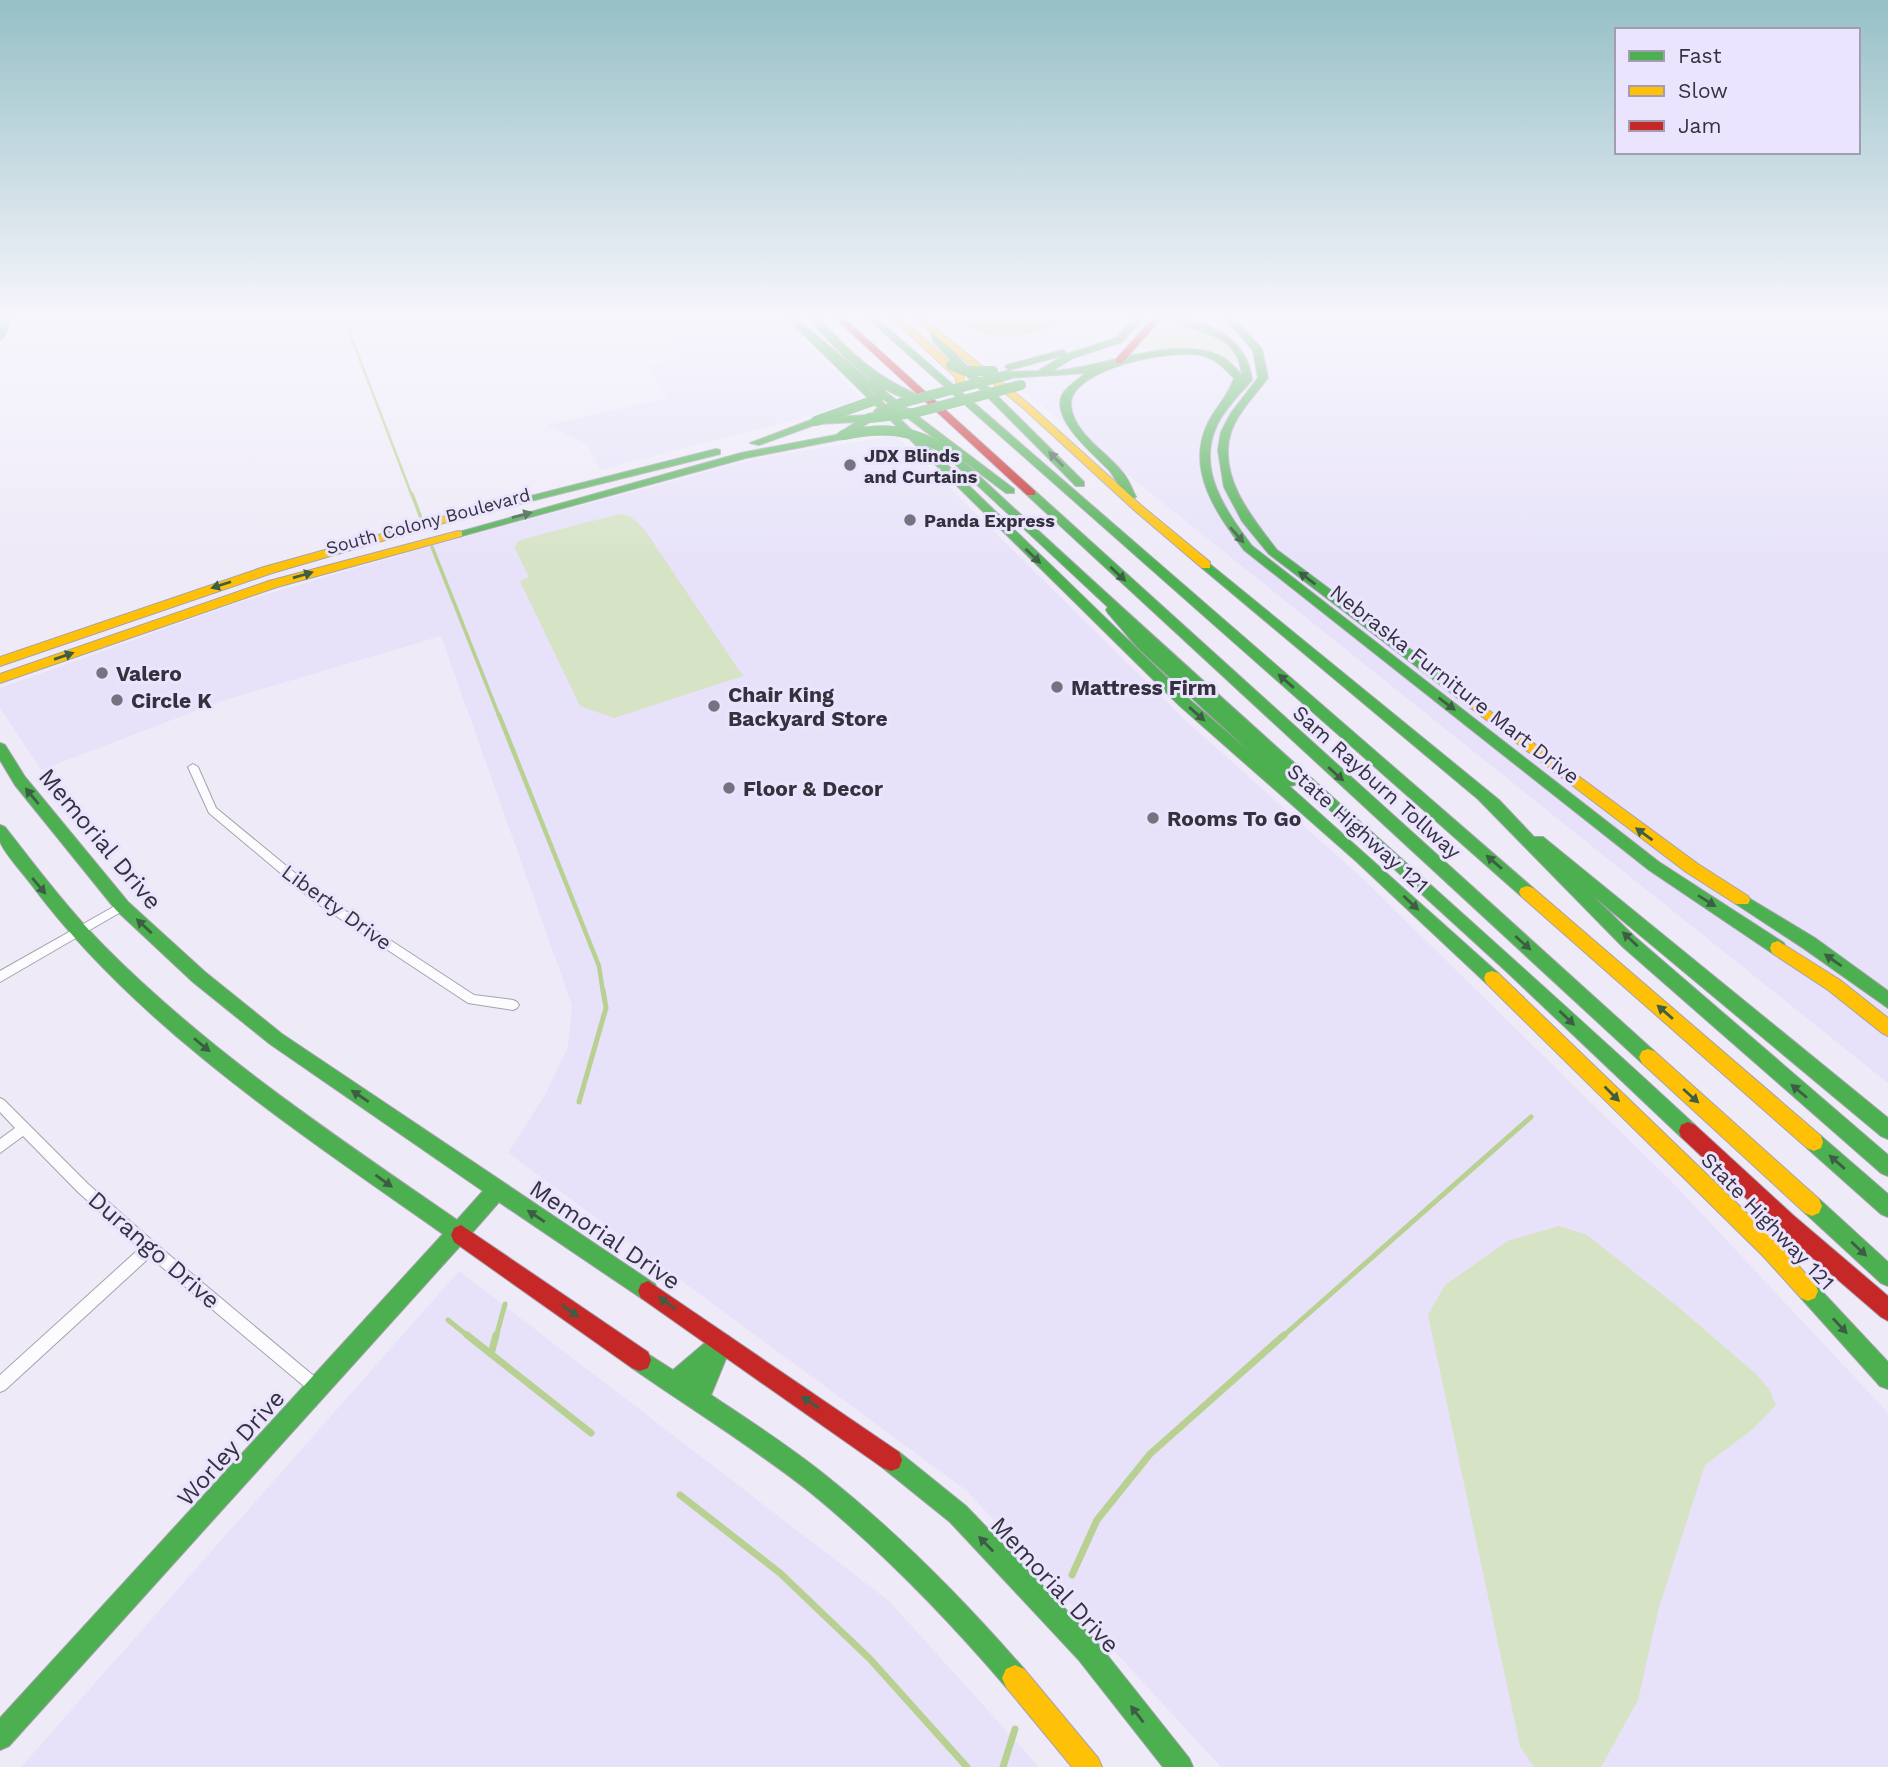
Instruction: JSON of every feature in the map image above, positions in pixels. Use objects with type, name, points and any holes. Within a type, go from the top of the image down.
[{"type":"main road","points":[[811,423],[874,400]]},
{"type":"main road","name":"State Highway 121","points":[[875,400],[1185,703],[1361,857],[1544,1027],[1771,1250],[1888,1378]]},
{"type":"main road","points":[[891,400],[1022,500],[1049,511]]},
{"type":"main road","points":[[919,400],[927,403],[926,426],[947,451]]},
{"type":"main road","name":"Sam Rayburn Tollway","points":[[929,400],[1888,1276]]},
{"type":"main road","name":"South Colony Boulevard","points":[[626,480],[751,444],[811,423],[900,416],[933,400]]},
{"type":"main road","name":"South Colony Boulevard","points":[[927,403],[940,400]]},
{"type":"main road","name":"Sam Rayburn Tollway","points":[[966,400],[1888,1207]]},
{"type":"main road","points":[[997,400],[1101,504],[1152,563]]},
{"type":"main road","points":[[1019,400],[1138,508],[1888,1130]]},
{"type":"main road","points":[[1067,400],[1066,413],[1070,423],[1120,476],[1138,508]]},
{"type":"main road","name":"Nebraska Furniture Mart Drive","points":[[1229,400],[1209,430],[1202,464],[1205,481],[1216,508],[1248,548],[1654,866],[1823,978],[1888,1028]]},
{"type":"main road","name":"Nebraska Furniture Mart Drive","points":[[1247,400],[1227,429],[1222,463],[1235,505],[1273,552],[1660,845],[1809,943],[1888,1001]]},
{"type":"main road","name":"South Colony Boulevard","points":[[0,662],[445,519],[763,450],[836,437],[869,418]]},
{"type":"main road","points":[[836,437],[906,426],[917,429],[947,451],[1081,576],[1512,966],[1786,1222],[1888,1310]]},
{"type":"main road","points":[[1081,576],[1143,645],[1288,779],[1361,857]]},
{"type":"main road","name":"South Colony Boulevard","points":[[0,679],[270,577]]},
{"type":"main road","name":"Memorial Drive","points":[[0,748],[20,781],[122,906],[199,977],[276,1039],[667,1303],[721,1344],[867,1440],[958,1514],[1087,1650],[1180,1767]]},
{"type":"main road","points":[[1484,796],[1530,847],[1734,1036],[1888,1167]]},
{"type":"main road","points":[[0,831],[21,864],[78,932],[157,1007],[237,1074],[455,1233],[834,1496],[918,1573],[1019,1679],[1089,1767]]},
{"type":"main road","name":"Worley Drive","points":[[0,1737],[455,1233],[497,1190]]},
{"type":"main road","points":[[674,1384],[721,1344]]},
{"type":"main road","points":[[698,1401],[721,1344]]},
{"type":"street","name":"Liberty Drive","points":[[193,766],[212,810],[319,899],[472,1000],[513,1005]]},
{"type":"street","points":[[0,977],[122,906]]},
{"type":"street","name":"Durango Drive","points":[[0,1104],[83,1188],[150,1248],[316,1387]]},
{"type":"street","points":[[0,1146],[24,1128]]},
{"type":"street","points":[[0,1385],[150,1248]]},
{"type":"shaded area","points":[[657,400],[858,400],[816,414],[600,470],[587,444],[547,425]]},
{"type":"shaded area","points":[[1035,400],[1888,400],[1888,1083]]},
{"type":"shaded area","points":[[896,435],[1184,719],[1361,877],[1674,1184],[1888,1413],[1888,1767],[1221,1767],[967,1491],[508,1153],[545,1095],[568,1047],[572,1005],[441,636],[219,702],[41,770],[0,708],[0,688],[237,603],[435,545],[751,460]]},
{"type":"shaded area","points":[[619,514],[630,516],[644,529],[743,676],[614,718],[580,706],[520,581],[529,577],[514,547],[520,540]]},
{"type":"shaded area","points":[[1559,1226],[1587,1235],[1677,1306],[1756,1374],[1769,1389],[1776,1405],[1753,1429],[1705,1465],[1659,1607],[1638,1700],[1601,1767],[1534,1767],[1520,1746],[1428,1315],[1445,1285],[1508,1241]]},
{"type":"shaded area","points":[[459,1271],[889,1601],[1039,1767],[21,1767]]},
{"type":"waterway","points":[[376,400],[412,496]]},
{"type":"waterway","points":[[412,494],[421,518]]},
{"type":"waterway","points":[[432,547],[499,716]]},
{"type":"waterway","points":[[499,715],[599,966],[603,992]]},
{"type":"waterway","points":[[579,1102],[606,1008],[603,990]]},
{"type":"waterway","points":[[1282,1337],[1531,1117]]},
{"type":"waterway","points":[[496,1337],[505,1304]]},
{"type":"waterway","points":[[448,1320],[469,1337]]},
{"type":"waterway","points":[[467,1335],[491,1354]]},
{"type":"waterway","points":[[491,1354],[496,1335]]},
{"type":"waterway","points":[[1072,1575],[1097,1520],[1150,1454],[1284,1335]]},
{"type":"waterway","points":[[491,1354],[591,1433]]},
{"type":"waterway","points":[[680,1495],[780,1573],[870,1659],[967,1767]]},
{"type":"waterway","points":[[1003,1767],[1015,1729]]},
{"type":"traffic: fast","points":[[816,421],[874,400]]},
{"type":"traffic: fast","points":[[875,400],[1185,703],[1361,857],[1492,978]]},
{"type":"traffic: fast","points":[[891,400],[1010,491]]},
{"type":"traffic: fast","points":[[878,413],[911,400]]},
{"type":"traffic: fast","points":[[869,418],[914,413],[962,400]]},
{"type":"traffic: fast","points":[[965,400],[1527,892]]},
{"type":"traffic: fast","points":[[996,400],[1080,484]]},
{"type":"traffic: fast","points":[[1066,400],[1070,423],[1120,476],[1131,497]]},
{"type":"traffic: fast","points":[[1228,400],[1213,423],[1206,443],[1204,463],[1208,483],[1217,503],[1248,548],[1654,866],[1778,948]]},
{"type":"traffic: fast","points":[[1246,400],[1226,432],[1223,450],[1229,487],[1248,521],[1273,552],[1472,702]]},
{"type":"traffic: fast","points":[[755,443],[816,421],[868,418]]},
{"type":"traffic: fast","points":[[458,534],[745,455],[839,437],[869,418]]},
{"type":"traffic: fast","points":[[843,435],[897,429],[920,435],[947,451]]},
{"type":"traffic: fast","points":[[947,451],[1092,588]]},
{"type":"traffic: fast","points":[[450,518],[716,452]]},
{"type":"traffic: fast","points":[[1031,493],[1648,1057]]},
{"type":"traffic: fast","points":[[1206,565],[1494,804]]},
{"type":"traffic: fast","points":[[1081,576],[1512,966],[1688,1131]]},
{"type":"traffic: fast","points":[[1112,610],[1143,645],[1290,781]]},
{"type":"traffic: fast","points":[[0,748],[20,781],[122,906],[199,977],[276,1039],[648,1291]]},
{"type":"traffic: fast","points":[[1484,796],[1629,942],[1888,1167]]},
{"type":"traffic: fast","points":[[0,831],[47,893],[98,950],[153,1003],[272,1101],[461,1235]]},
{"type":"traffic: fast","points":[[1538,841],[1888,1130]]},
{"type":"traffic: fast","points":[[1742,900],[1809,943],[1888,1001]]},
{"type":"traffic: fast","points":[[1814,1142],[1888,1207]]},
{"type":"traffic: fast","points":[[0,1737],[497,1190]]},
{"type":"traffic: fast","points":[[1812,1206],[1888,1276]]},
{"type":"traffic: fast","points":[[1808,1291],[1888,1378]]},
{"type":"traffic: fast","points":[[674,1384],[721,1344]]},
{"type":"traffic: fast","points":[[698,1401],[720,1347]]},
{"type":"traffic: fast","points":[[640,1360],[775,1452],[845,1506],[921,1576],[1015,1678]]},
{"type":"traffic: fast","points":[[891,1460],[958,1514],[1087,1650],[1180,1767]]},
{"type":"traffic: slow","points":[[1019,400],[1138,508],[1206,565]]},
{"type":"traffic: slow","points":[[0,662],[268,570],[450,518]]},
{"type":"traffic: slow","points":[[0,679],[273,584],[458,534]]},
{"type":"traffic: slow","points":[[1472,702],[1692,868],[1742,900]]},
{"type":"traffic: slow","points":[[1527,892],[1814,1142]]},
{"type":"traffic: slow","points":[[1778,948],[1834,985],[1888,1028]]},
{"type":"traffic: slow","points":[[1492,978],[1771,1250],[1808,1291]]},
{"type":"traffic: slow","points":[[1648,1057],[1812,1206]]},
{"type":"traffic: slow","points":[[1015,1678],[1089,1767]]},
{"type":"traffic: jam","points":[[929,400],[1031,493]]},
{"type":"traffic: jam","points":[[1688,1131],[1786,1222],[1888,1310]]},
{"type":"traffic: jam","points":[[461,1235],[640,1360]]},
{"type":"traffic: jam","points":[[648,1291],[891,1460]]},
{"type":"place","name":"JDX Blinds and Curtains","points":[[850,465]]},
{"type":"place","name":"Panda Express","points":[[910,520]]},
{"type":"place","name":"Valero","points":[[102,673]]},
{"type":"place","name":"Mattress Firm","points":[[1057,687]]},
{"type":"place","name":"Circle K","points":[[117,700]]},
{"type":"place","name":"Chair King Backyard Store","points":[[714,706]]},
{"type":"place","name":"Floor & Decor","points":[[729,788]]},
{"type":"place","name":"Rooms To Go","points":[[1153,818]]}]
